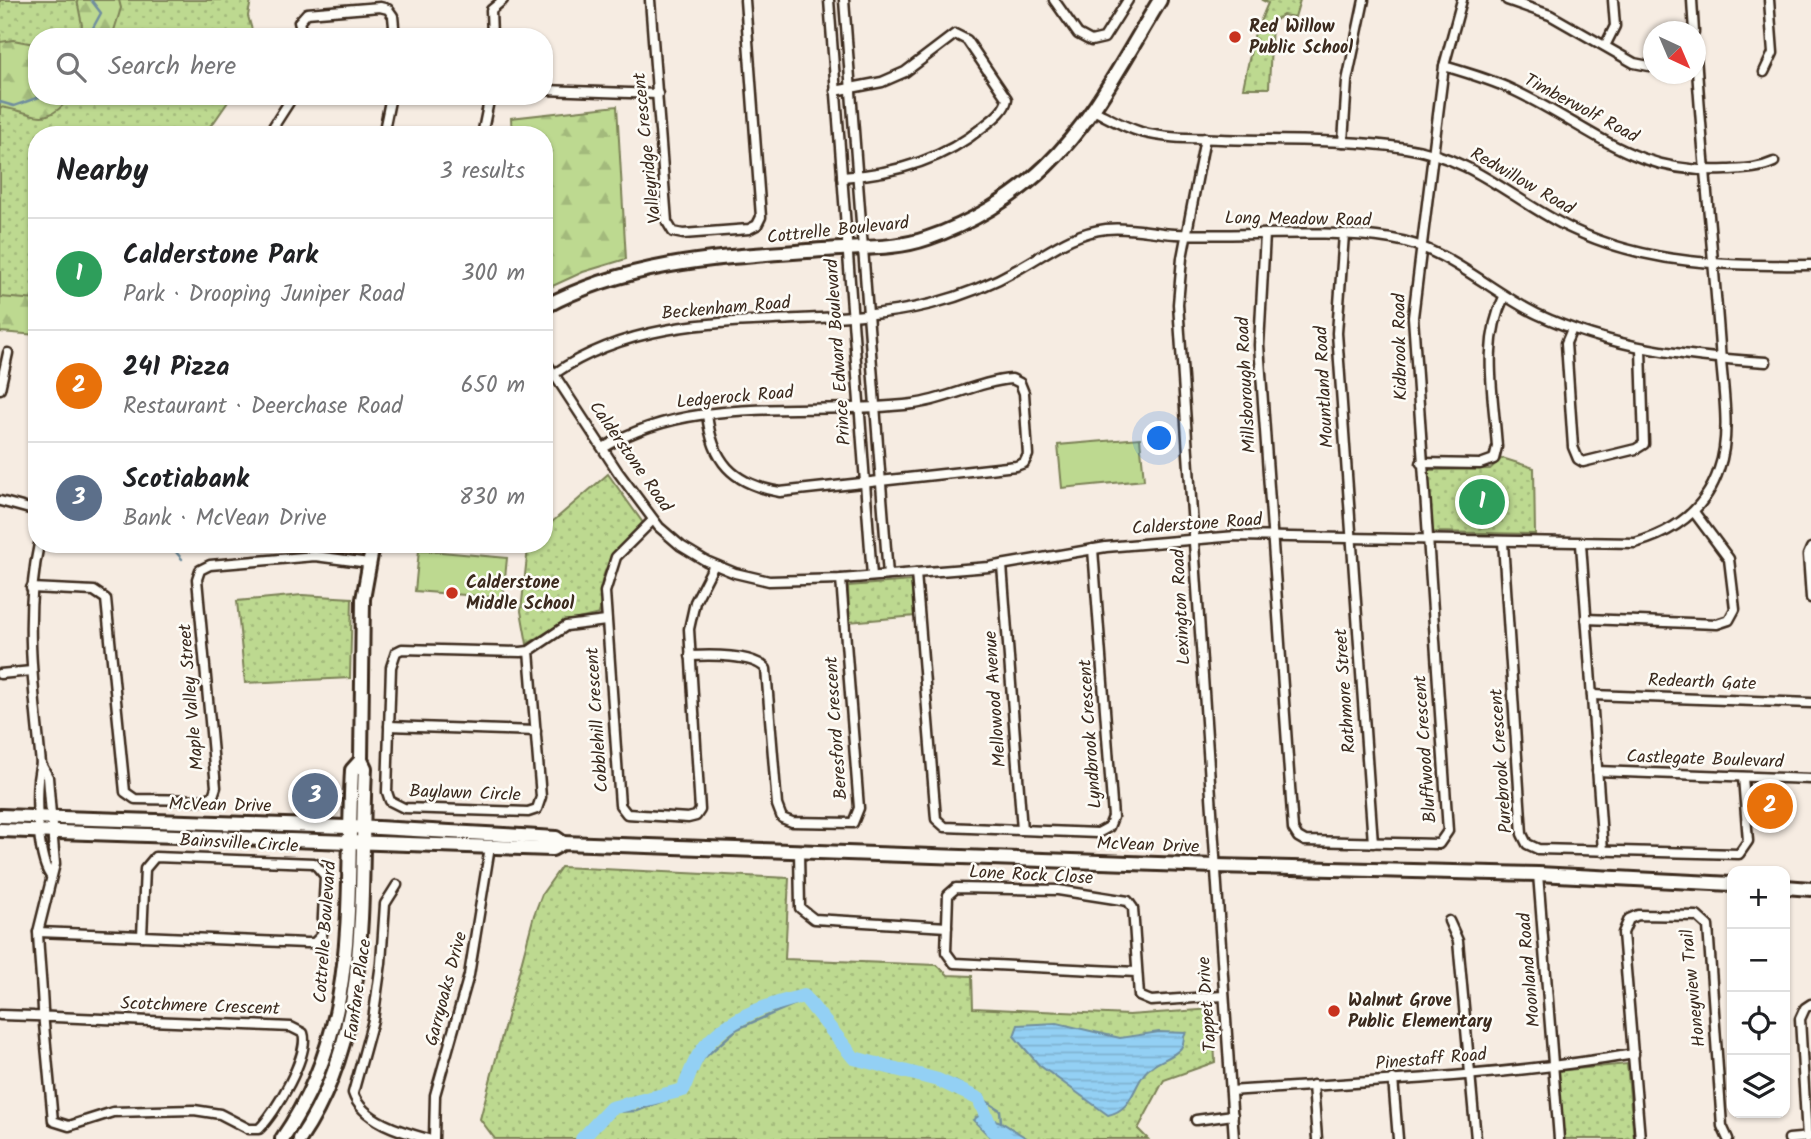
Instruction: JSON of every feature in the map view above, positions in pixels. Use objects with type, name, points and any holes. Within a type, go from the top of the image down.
[{"type":"main road","name":"Cottrelle Boulevard","points":[[553,303],[586,287],[648,267],[863,248],[930,238],[992,207],[1046,166],[1093,110],[1160,0]]},
{"type":"main road","name":"Cottrelle Boulevard","points":[[282,1139],[313,1088],[337,1022],[356,828],[365,768],[361,760],[363,599],[371,553]]},
{"type":"main road","name":"McVean Drive","points":[[0,816],[356,828],[556,838],[563,844]]},
{"type":"main road","name":"McVean Drive","points":[[0,830],[552,849],[563,844],[799,851],[1538,874],[1727,884]]},
{"type":"main road","name":"Cottrelle Boulevard","points":[[300,1139],[330,1085],[354,1005],[355,842]]},
{"type":"main road","points":[[1790,888],[1811,890]]},
{"type":"street","points":[[492,28],[491,10],[503,0]]},
{"type":"street","name":"Valleyridge Crescent","points":[[650,0],[670,229],[683,234],[749,229],[757,225],[762,214],[745,0]]},
{"type":"street","name":"Prince Edward Boulevard","points":[[829,0],[873,576]]},
{"type":"street","name":"Prince Edward Boulevard","points":[[844,0],[888,575]]},
{"type":"street","points":[[1054,0],[1078,34],[1091,41],[1104,38],[1128,0]]},
{"type":"street","points":[[1343,142],[1347,81],[1364,0]]},
{"type":"street","name":"Kidbrook Road","points":[[1427,540],[1413,317],[1444,66],[1462,0]]},
{"type":"street","points":[[1507,0],[1550,15],[1634,63],[1643,65]]},
{"type":"street","points":[[1605,46],[1615,26],[1613,0]]},
{"type":"street","points":[[1692,0],[1693,21]]},
{"type":"street","points":[[1764,72],[1773,52],[1769,0]]},
{"type":"street","points":[[301,28],[299,22],[307,13],[380,7],[388,9],[393,16],[394,28]]},
{"type":"street","points":[[835,91],[882,82],[905,72],[934,53],[950,36],[958,34],[967,40],[1007,99],[1005,106],[995,117],[951,149],[904,168],[842,177]]},
{"type":"street","name":"Timberwolf Road","points":[[1444,66],[1516,91],[1630,154],[1660,164],[1705,171],[1762,168],[1774,162]]},
{"type":"street","name":"Calderstone Road","points":[[554,374],[653,520],[681,546],[714,565],[769,581],[841,579],[1002,565],[1093,549],[1193,539],[1350,537],[1624,545],[1644,541],[1663,534],[1694,512],[1711,488],[1723,454],[1714,265],[1698,84]]},
{"type":"street","points":[[553,90],[658,94]]},
{"type":"street","points":[[274,126],[287,105]]},
{"type":"street","points":[[385,126],[389,105]]},
{"type":"street","points":[[484,126],[488,105]]},
{"type":"street","name":"Redwillow Road","points":[[1093,110],[1142,132],[1205,138],[1343,142],[1435,154],[1478,171],[1547,216],[1598,241],[1654,257],[1714,265],[1811,265]]},
{"type":"street","name":"Lexington Road","points":[[1205,138],[1187,234],[1178,304],[1215,866]]},
{"type":"street","name":"Long Meadow Road","points":[[868,314],[913,308],[969,292],[1087,232],[1116,228],[1187,234],[1344,234],[1392,239],[1420,246],[1441,256],[1504,297],[1572,329],[1641,349],[1720,358]]},
{"type":"street","name":"Millsborough Road","points":[[1265,234],[1258,328],[1272,536]]},
{"type":"street","name":"Mountland Road","points":[[1344,234],[1337,333],[1350,537]]},
{"type":"street","points":[[1421,463],[1480,464],[1494,459],[1497,447],[1490,337],[1504,297]]},
{"type":"street","name":"Beckenham Road","points":[[554,374],[610,344],[662,330],[868,314]]},
{"type":"street","points":[[1572,329],[1566,344],[1573,447],[1583,462],[1636,449],[1644,444],[1646,432],[1641,349]]},
{"type":"street","points":[[0,389],[8,353]]},
{"type":"street","points":[[1720,358],[1766,362]]},
{"type":"street","name":"Ledgerock Road","points":[[603,448],[651,424],[707,414],[795,407],[827,411],[875,408],[929,401],[1006,379],[1017,380],[1024,393],[1029,452],[1024,463],[880,481]]},
{"type":"street","points":[[707,414],[711,441],[719,459],[734,474],[753,485],[789,493],[880,481]]},
{"type":"street","points":[[0,501],[28,509]]},
{"type":"street","points":[[1586,619],[1717,624],[1730,620],[1735,609],[1732,570],[1725,551],[1694,512]]},
{"type":"street","name":"Cobblehill Crescent","points":[[653,520],[626,545],[613,564],[605,592],[620,805],[628,814],[688,818],[696,816],[701,810],[691,656],[692,614],[714,565]]},
{"type":"street","name":"Bluffwood Crescent","points":[[1272,536],[1294,832],[1305,841],[1432,845],[1444,841],[1448,831],[1427,540]]},
{"type":"street","name":"Rathmore Street","points":[[1350,537],[1373,843]]},
{"type":"street","name":"Purebrook Crescent","points":[[1503,542],[1524,840],[1538,849],[1602,851]]},
{"type":"street","points":[[1581,544],[1602,851],[1741,853],[1748,841],[1743,777]]},
{"type":"street","points":[[1811,548],[1808,555],[1811,598]]},
{"type":"street","name":"Lyndbrook Crescent","points":[[916,573],[934,816],[945,827],[1098,833],[1112,822],[1093,549]]},
{"type":"street","points":[[0,1015],[44,1017],[38,932],[50,875],[44,866],[48,778],[41,764],[33,671],[32,588],[38,553]]},
{"type":"street","name":"Maple Valley Street","points":[[32,588],[94,591],[106,599],[125,792],[135,799],[204,800],[213,796],[216,786],[197,579],[200,570],[210,565],[315,556],[369,563]]},
{"type":"street","name":"Mellowood Avenue","points":[[1002,565],[1022,830]]},
{"type":"street","name":"Beresford Crescent","points":[[691,656],[718,655],[755,661],[766,669],[777,804],[782,818],[792,822],[853,823],[859,808],[841,579]]},
{"type":"street","points":[[529,651],[566,626],[606,621]]},
{"type":"street","name":"Baylawn Circle","points":[[398,650],[529,651],[541,797],[534,811],[404,808],[393,804],[388,797],[389,726],[391,661],[398,650]]},
{"type":"street","points":[[0,674],[33,671]]},
{"type":"street","name":"Redearth Gate","points":[[1592,695],[1811,703]]},
{"type":"street","points":[[389,726],[536,731]]},
{"type":"street","name":"Castlegate Boulevard","points":[[1597,771],[1811,779]]},
{"type":"street","name":"Garryoaks Drive","points":[[434,1139],[435,1095],[469,975],[480,921],[490,846]]},
{"type":"street","points":[[799,851],[800,908],[806,915],[814,919],[947,927]]},
{"type":"street","name":"Bainsville Circle","points":[[38,932],[314,943],[323,936],[325,876],[319,867],[309,863],[155,857],[145,869],[142,936]]},
{"type":"street","name":"Tappet Drive","points":[[1215,866],[1234,1139]]},
{"type":"street","name":"Moonland Road","points":[[1538,874],[1559,1139]]},
{"type":"street","name":"Fanfare Place","points":[[397,885],[385,904],[382,963],[373,1020],[353,1093],[355,1101],[389,1128],[428,1139]]},
{"type":"street","name":"Lone Rock Close","points":[[1136,972],[958,964],[950,960],[946,952],[948,895],[956,888],[1058,891],[1121,898],[1128,901],[1133,908],[1137,993],[1147,1001],[1223,996]]},
{"type":"street","name":"Honeyview Trail","points":[[1634,1054],[1623,933],[1626,923],[1638,915],[1702,917],[1707,926],[1722,1126],[1728,1139]]},
{"type":"street","points":[[1449,921],[1458,941],[1476,1139]]},
{"type":"street","points":[[1789,1139],[1809,1138],[1800,1019],[1804,1008],[1811,1004]]},
{"type":"street","name":"Scotchmere Crescent","points":[[44,1017],[291,1027],[303,1033],[305,1044],[292,1078],[259,1129],[249,1129],[211,1112],[145,1109],[113,1112],[63,1126],[53,1121],[52,1116],[44,1017]]},
{"type":"street","points":[[1634,1054],[1640,1139]]},
{"type":"street","name":"Pinestaff Road","points":[[1231,1091],[1470,1074],[1593,1062],[1634,1054]]},
{"type":"street","points":[[1393,1079],[1398,1139]]},
{"type":"street","points":[[1313,1085],[1317,1139]]},
{"type":"street","points":[[1196,1119],[1233,1115]]},
{"type":"green space","points":[[0,0],[251,0],[248,16],[251,28],[28,28],[28,105],[226,105],[210,126],[28,126],[28,332],[0,330]]},
{"type":"green space","points":[[77,0],[119,0],[121,8],[115,28],[81,28]]},
{"type":"green space","points":[[1262,0],[1300,0],[1295,17],[1283,15],[1272,22],[1269,88],[1243,88],[1254,36],[1268,3]]},
{"type":"green space","points":[[13,40],[28,43],[28,105],[63,105],[54,113],[38,116],[0,107],[0,42]]},
{"type":"green space","points":[[617,106],[626,259],[583,272],[553,286],[553,126],[511,126],[511,118]]},
{"type":"green space","points":[[0,297],[28,299],[28,334],[0,332]]},
{"type":"green space","points":[[1140,438],[1144,480],[1062,488],[1058,445]]},
{"type":"green space","points":[[1502,458],[1534,468],[1535,534],[1432,532],[1427,474],[1430,470],[1490,469]]},
{"type":"green space","points":[[608,474],[643,523],[618,549],[605,572],[599,614],[562,623],[527,644],[521,611],[527,553],[553,553],[553,521]]},
{"type":"green space","points":[[419,553],[507,558],[503,598],[415,591]]},
{"type":"green space","points":[[911,581],[915,616],[849,622],[848,586]]},
{"type":"green space","points":[[302,595],[352,598],[350,678],[245,683],[237,601]]},
{"type":"green space","points":[[561,867],[789,878],[785,959],[937,965],[948,975],[972,976],[973,1008],[1129,1015],[1213,1009],[1215,1062],[1164,1080],[1138,1129],[1148,1139],[495,1139],[480,1119],[534,915],[542,894]]},
{"type":"green space","points":[[1627,1064],[1634,1139],[1564,1139],[1557,1071]]},
{"type":"water","points":[[1057,1023],[1120,1038],[1159,1032],[1186,1033],[1181,1048],[1148,1070],[1122,1109],[1108,1115],[1039,1065],[1014,1036],[1018,1025]]},
{"type":"water","points":[[980,1115],[1001,1122],[1028,1139],[992,1139],[973,1120]]},
{"type":"waterway","points":[[91,0],[101,13],[93,28]]},
{"type":"waterway","points":[[0,102],[14,106],[28,101]]},
{"type":"waterway","points":[[177,553],[182,559]]},
{"type":"waterway","points":[[582,1139],[611,1108],[683,1090],[698,1056],[708,1043],[731,1024],[759,1009],[804,996],[854,1058],[938,1080],[979,1099],[992,1130],[1008,1139]]},
{"type":"waterway","points":[[589,1139],[612,1112],[637,1111],[665,1100],[688,1085],[703,1059],[737,1029],[802,1001],[820,1012],[861,1061],[881,1071],[951,1080],[1000,1110],[1001,1122]]},
{"type":"place","name":"Red Willow Public School","points":[[1235,37]]},
{"type":"place","name":"Calderstone Park","points":[[1482,502]]},
{"type":"place","name":"Calderstone Middle School","points":[[452,593]]},
{"type":"place","name":"Scotiabank","points":[[315,796]]},
{"type":"place","name":"241 Pizza","points":[[1770,806]]},
{"type":"place","name":"Walnut Grove Public Elementary","points":[[1334,1011]]}]
